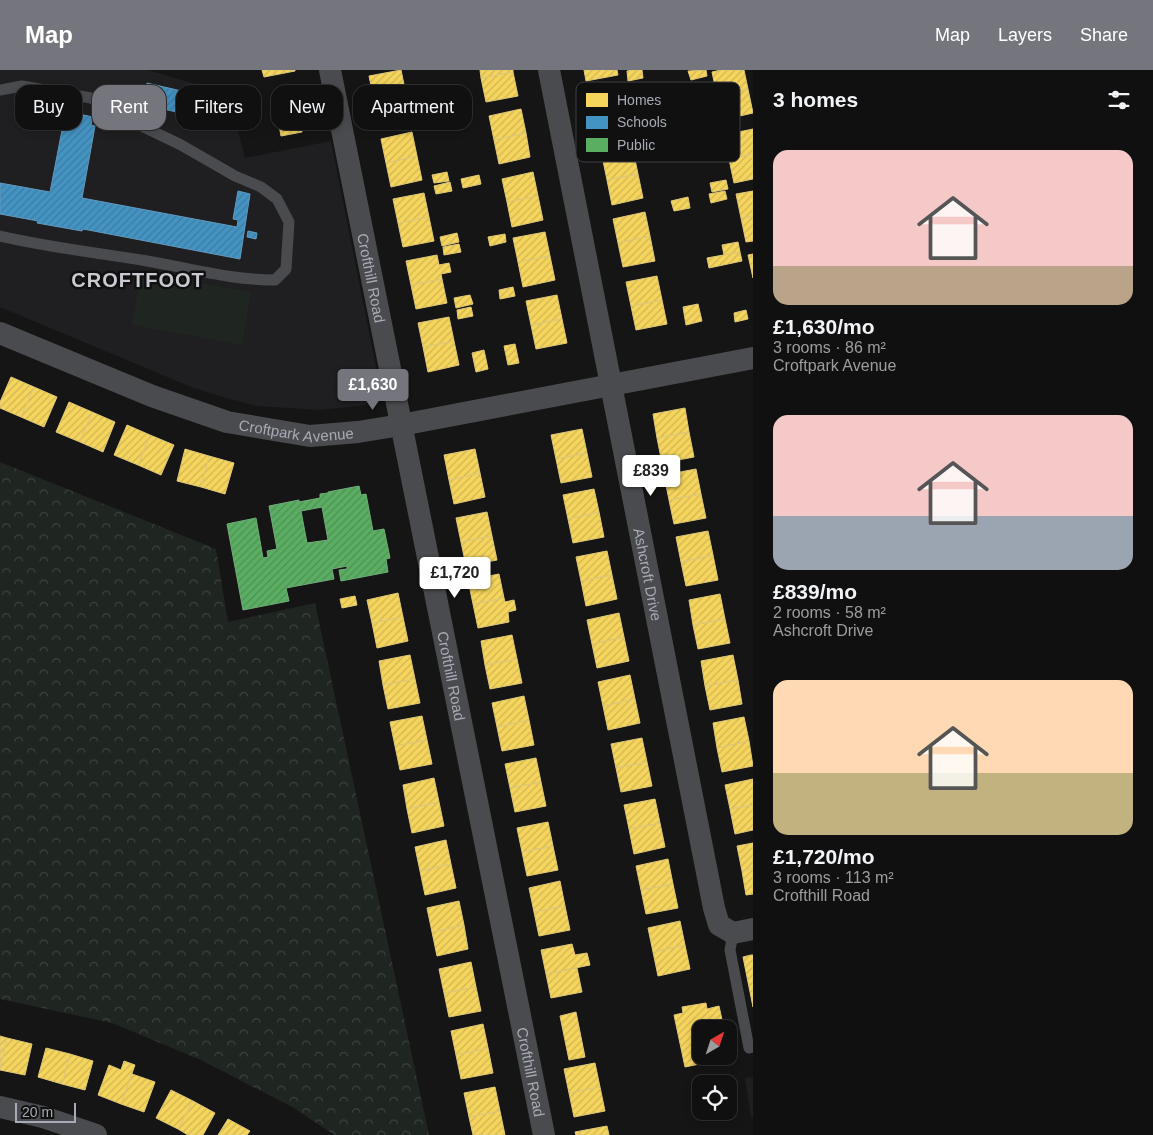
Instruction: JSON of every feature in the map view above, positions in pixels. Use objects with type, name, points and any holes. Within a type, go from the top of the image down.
[{"type":"street","name":"Crofthill Road","points":[[330,70],[544,1135]]},
{"type":"street","name":"Ashcroft Drive","points":[[548,70],[714,908],[719,925],[743,931]]},
{"type":"street","name":"Croftpark Avenue","points":[[0,333],[152,396],[227,422],[310,436],[358,432],[400,425],[753,358]]},
{"type":"street","points":[[0,1107],[43,1117],[96,1135]]},
{"type":"lane","points":[[0,90],[22,86],[91,98],[119,115],[181,145],[235,176],[261,186],[277,199],[288,222],[286,269],[275,280],[258,280],[214,274],[0,236]]},
{"type":"lane","points":[[743,931],[730,950],[749,1048],[753,1047]]},
{"type":"shaded area","points":[[0,70],[148,70],[199,85],[176,85],[176,130],[238,130],[245,158],[331,141],[380,387],[366,405],[320,410],[256,406],[191,387],[0,307]]},
{"type":"shaded area","points":[[753,1077],[753,1118],[751,1118],[745,1078]]},
{"type":"green space","points":[[141,272],[251,292],[242,345],[132,325]]},
{"type":"green space","points":[[0,462],[216,549],[228,622],[315,603],[429,1135],[334,1135],[294,1108],[201,1060],[112,1023],[0,999]]},
{"type":"building: Homes","points":[[262,70],[295,70],[295,71],[264,77]]},
{"type":"building: Homes","points":[[401,70],[404,85],[371,85],[369,76]]},
{"type":"building: Homes","points":[[480,70],[513,70],[513,72],[481,78]]},
{"type":"building: Homes","points":[[584,70],[617,70],[618,75],[586,81]]},
{"type":"building: Homes","points":[[642,70],[643,78],[628,81],[627,71]]},
{"type":"building: Homes","points":[[706,70],[707,76],[691,80],[688,71]]},
{"type":"building: Homes","points":[[744,70],[748,89],[740,91],[740,82],[714,82],[712,72]]},
{"type":"building: Homes","points":[[513,72],[518,96],[486,102],[481,78]]},
{"type":"building: Homes","points":[[748,89],[753,113],[740,116],[740,91]]},
{"type":"building: Homes","points":[[521,109],[526,133],[494,140],[489,116]]},
{"type":"building: Homes","points":[[753,129],[753,154],[740,157],[740,132]]},
{"type":"building: Homes","points":[[280,130],[302,130],[302,132],[281,136]]},
{"type":"building: Homes","points":[[412,132],[417,156],[386,163],[381,139]]},
{"type":"building: Homes","points":[[526,133],[530,157],[499,164],[494,140]]},
{"type":"building: Homes","points":[[753,154],[753,179],[734,183],[730,162],[740,162],[740,157]]},
{"type":"building: Homes","points":[[417,156],[422,180],[391,187],[386,163]]},
{"type":"building: Homes","points":[[603,162],[636,162],[638,174],[607,180]]},
{"type":"building: Homes","points":[[447,172],[449,181],[434,183],[432,175]]},
{"type":"building: Homes","points":[[533,172],[538,196],[507,202],[502,179]]},
{"type":"building: Homes","points":[[638,174],[643,198],[612,205],[607,180]]},
{"type":"building: Homes","points":[[479,175],[481,184],[463,188],[461,179]]},
{"type":"building: Homes","points":[[726,180],[728,189],[712,192],[710,183]]},
{"type":"building: Homes","points":[[450,182],[452,191],[436,194],[434,186]]},
{"type":"building: Homes","points":[[725,191],[727,199],[711,203],[709,194]]},
{"type":"building: Homes","points":[[753,191],[753,216],[741,218],[736,194]]},
{"type":"building: Homes","points":[[424,193],[429,217],[398,223],[393,199]]},
{"type":"building: Homes","points":[[538,196],[543,220],[512,227],[507,202]]},
{"type":"building: Homes","points":[[688,197],[690,208],[674,211],[671,201]]},
{"type":"building: Homes","points":[[645,212],[650,236],[618,243],[613,219]]},
{"type":"building: Homes","points":[[753,216],[753,241],[746,242],[741,218]]},
{"type":"building: Homes","points":[[429,217],[434,241],[403,247],[398,223]]},
{"type":"building: Homes","points":[[545,232],[550,256],[518,262],[513,238]]},
{"type":"building: Homes","points":[[457,233],[459,242],[442,246],[440,237]]},
{"type":"building: Homes","points":[[505,234],[506,242],[490,246],[488,237]]},
{"type":"building: Homes","points":[[650,236],[655,261],[623,267],[618,243]]},
{"type":"building: Homes","points":[[738,242],[740,252],[724,255],[722,245]]},
{"type":"building: Homes","points":[[459,244],[461,252],[444,255],[443,247]]},
{"type":"building: Homes","points":[[740,252],[742,261],[709,268],[707,258]]},
{"type":"building: Homes","points":[[753,254],[753,278],[748,255]]},
{"type":"building: Homes","points":[[437,255],[439,265],[449,263],[451,272],[441,274],[442,279],[411,285],[406,261]]},
{"type":"building: Homes","points":[[550,256],[555,280],[523,287],[518,262]]},
{"type":"building: Homes","points":[[657,276],[662,300],[631,306],[626,282]]},
{"type":"building: Homes","points":[[442,279],[447,303],[416,309],[411,285]]},
{"type":"building: Homes","points":[[513,287],[515,296],[500,299],[499,290]]},
{"type":"building: Homes","points":[[470,295],[473,304],[456,308],[454,298]]},
{"type":"building: Homes","points":[[557,295],[562,319],[531,325],[526,301]]},
{"type":"building: Homes","points":[[662,300],[667,324],[636,330],[631,306]]},
{"type":"building: Homes","points":[[698,304],[702,321],[686,325],[683,307]]},
{"type":"building: Homes","points":[[471,307],[473,316],[458,319],[457,310]]},
{"type":"building: Homes","points":[[746,310],[748,319],[735,322],[734,313]]},
{"type":"building: Homes","points":[[449,317],[454,341],[423,347],[418,323]]},
{"type":"building: Homes","points":[[562,319],[567,343],[536,349],[531,325]]},
{"type":"building: Homes","points":[[454,341],[459,365],[428,372],[423,347]]},
{"type":"building: Homes","points":[[515,344],[519,363],[508,365],[504,346]]},
{"type":"building: Homes","points":[[484,350],[488,369],[476,372],[472,353]]},
{"type":"building: Homes","points":[[11,377],[34,387],[21,417],[0,408],[0,402]]},
{"type":"building: Homes","points":[[34,387],[57,397],[44,427],[21,417]]},
{"type":"building: Homes","points":[[69,402],[92,412],[80,442],[56,432]]},
{"type":"building: Homes","points":[[685,408],[689,432],[657,438],[653,414]]},
{"type":"building: Homes","points":[[92,412],[115,422],[103,452],[80,442]]},
{"type":"building: Homes","points":[[127,425],[150,435],[138,465],[114,455]]},
{"type":"building: Homes","points":[[582,429],[587,453],[556,459],[551,435]]},
{"type":"building: Homes","points":[[689,432],[694,457],[662,463],[657,438]]},
{"type":"building: Homes","points":[[150,435],[174,445],[161,475],[138,465]]},
{"type":"building: Homes","points":[[185,449],[209,456],[201,487],[177,481]]},
{"type":"building: Homes","points":[[475,449],[480,473],[449,480],[444,455]]},
{"type":"building: Homes","points":[[587,453],[592,477],[561,483],[556,459]]},
{"type":"building: Homes","points":[[209,456],[234,463],[225,494],[201,487]]},
{"type":"building: Homes","points":[[696,469],[701,494],[669,500],[664,475]]},
{"type":"building: Homes","points":[[480,473],[485,497],[454,504],[449,480]]},
{"type":"building: Homes","points":[[594,489],[599,512],[568,519],[563,495]]},
{"type":"building: Homes","points":[[701,494],[706,518],[674,524],[669,500]]},
{"type":"building: Homes","points":[[487,512],[492,536],[461,542],[456,518]]},
{"type":"building: Homes","points":[[599,512],[604,537],[573,543],[568,519]]},
{"type":"building: Homes","points":[[708,531],[713,555],[681,562],[676,537]]},
{"type":"building: Homes","points":[[492,536],[497,560],[466,566],[461,542]]},
{"type":"building: Homes","points":[[607,551],[612,575],[581,581],[576,557]]},
{"type":"building: Homes","points":[[713,555],[718,580],[686,586],[681,562]]},
{"type":"building: Homes","points":[[499,574],[504,598],[473,604],[468,580]]},
{"type":"building: Homes","points":[[612,575],[617,599],[586,606],[581,581]]},
{"type":"building: Homes","points":[[398,593],[403,617],[372,623],[367,600]]},
{"type":"building: Homes","points":[[720,594],[725,619],[693,625],[689,600]]},
{"type":"building: Homes","points":[[355,596],[357,605],[342,608],[340,599]]},
{"type":"building: Homes","points":[[504,598],[505,602],[514,600],[516,610],[508,612],[509,622],[478,628],[473,604]]},
{"type":"building: Homes","points":[[619,613],[624,637],[592,644],[587,620]]},
{"type":"building: Homes","points":[[403,617],[408,641],[377,648],[372,623]]},
{"type":"building: Homes","points":[[725,619],[730,643],[698,649],[693,625]]},
{"type":"building: Homes","points":[[512,635],[517,659],[485,665],[481,641]]},
{"type":"building: Homes","points":[[624,637],[629,661],[597,668],[592,644]]},
{"type":"building: Homes","points":[[410,655],[415,679],[383,685],[379,661]]},
{"type":"building: Homes","points":[[733,655],[738,680],[705,686],[701,661]]},
{"type":"building: Homes","points":[[517,659],[522,683],[490,689],[485,665]]},
{"type":"building: Homes","points":[[630,675],[635,699],[603,706],[598,682]]},
{"type":"building: Homes","points":[[415,679],[420,703],[388,709],[383,685]]},
{"type":"building: Homes","points":[[738,680],[742,704],[710,710],[705,686]]},
{"type":"building: Homes","points":[[524,696],[529,720],[497,727],[492,703]]},
{"type":"building: Homes","points":[[635,699],[640,723],[608,730],[603,706]]},
{"type":"building: Homes","points":[[422,716],[427,740],[395,746],[390,722]]},
{"type":"building: Homes","points":[[744,717],[749,741],[717,748],[713,723]]},
{"type":"building: Homes","points":[[529,720],[534,745],[502,751],[497,727]]},
{"type":"building: Homes","points":[[642,738],[647,762],[616,768],[611,744]]},
{"type":"building: Homes","points":[[427,740],[432,764],[400,770],[395,746]]},
{"type":"building: Homes","points":[[749,741],[753,766],[722,772],[717,748]]},
{"type":"building: Homes","points":[[536,758],[541,782],[510,788],[505,764]]},
{"type":"building: Homes","points":[[647,762],[652,786],[621,792],[616,768]]},
{"type":"building: Homes","points":[[434,778],[439,802],[407,809],[403,785]]},
{"type":"building: Homes","points":[[753,779],[753,805],[730,809],[725,785]]},
{"type":"building: Homes","points":[[541,782],[546,806],[515,812],[510,788]]},
{"type":"building: Homes","points":[[655,799],[660,823],[629,829],[624,805]]},
{"type":"building: Homes","points":[[439,802],[444,826],[412,833],[407,809]]},
{"type":"building: Homes","points":[[753,805],[753,830],[735,834],[730,809]]},
{"type":"building: Homes","points":[[548,822],[553,846],[522,852],[517,828]]},
{"type":"building: Homes","points":[[660,823],[665,847],[634,854],[629,829]]},
{"type":"building: Homes","points":[[446,840],[451,864],[420,871],[415,847]]},
{"type":"building: Homes","points":[[753,843],[753,868],[742,871],[737,846]]},
{"type":"building: Homes","points":[[553,846],[558,870],[527,876],[522,852]]},
{"type":"building: Homes","points":[[668,859],[673,884],[641,890],[636,866]]},
{"type":"building: Homes","points":[[451,864],[456,888],[425,895],[420,871]]},
{"type":"building: Homes","points":[[753,868],[753,894],[746,895],[742,871]]},
{"type":"building: Homes","points":[[560,881],[565,906],[534,912],[529,888]]},
{"type":"building: Homes","points":[[673,884],[678,908],[646,914],[641,890]]},
{"type":"building: Homes","points":[[459,901],[464,925],[432,932],[427,908]]},
{"type":"building: Homes","points":[[565,906],[570,930],[539,936],[534,912]]},
{"type":"building: Homes","points":[[680,921],[685,945],[653,952],[648,928]]},
{"type":"building: Homes","points":[[464,925],[468,949],[437,956],[432,932]]},
{"type":"building: Homes","points":[[572,944],[575,955],[587,953],[590,965],[546,974],[541,950]]},
{"type":"building: Homes","points":[[685,945],[690,969],[658,976],[653,952]]},
{"type":"building: Homes","points":[[753,955],[753,1007],[743,957]]},
{"type":"building: Homes","points":[[471,962],[476,987],[444,993],[439,969]]},
{"type":"building: Homes","points":[[577,968],[582,992],[551,998],[546,974]]},
{"type":"building: Homes","points":[[476,987],[481,1011],[449,1017],[444,993]]},
{"type":"building: Homes","points":[[706,1003],[707,1009],[719,1006],[722,1020],[692,1020],[692,1065],[695,1065],[685,1067],[674,1015],[683,1013],[682,1007]]},
{"type":"building: Homes","points":[[576,1012],[585,1057],[569,1060],[560,1016]]},
{"type":"building: Homes","points":[[483,1024],[488,1048],[456,1055],[451,1031]]},
{"type":"building: Homes","points":[[0,1036],[7,1038],[0,1070]]},
{"type":"building: Homes","points":[[7,1038],[32,1044],[25,1075],[0,1070]]},
{"type":"building: Homes","points":[[46,1048],[70,1054],[62,1084],[38,1077]]},
{"type":"building: Homes","points":[[488,1048],[493,1073],[461,1079],[456,1055]]},
{"type":"building: Homes","points":[[70,1054],[93,1061],[85,1090],[62,1084]]},
{"type":"building: Homes","points":[[124,1061],[135,1065],[121,1104],[98,1095],[109,1065],[121,1070]]},
{"type":"building: Homes","points":[[595,1063],[600,1087],[569,1093],[564,1069]]},
{"type":"building: Homes","points":[[132,1074],[155,1082],[144,1112],[121,1104]]},
{"type":"building: Homes","points":[[495,1087],[500,1111],[469,1117],[464,1093]]},
{"type":"building: Homes","points":[[600,1087],[605,1111],[574,1117],[569,1093]]},
{"type":"building: Homes","points":[[171,1090],[193,1101],[178,1129],[156,1118]]},
{"type":"building: Homes","points":[[193,1101],[215,1113],[203,1135],[188,1135],[178,1129]]},
{"type":"building: Homes","points":[[500,1111],[505,1135],[473,1135],[469,1117]]},
{"type":"building: Homes","points":[[228,1119],[250,1131],[247,1135],[218,1135]]},
{"type":"building: Homes","points":[[607,1126],[609,1135],[576,1135],[575,1132]]},
{"type":"building: Schools","points":[[166,87],[176,90],[176,112],[166,110]]},
{"type":"building: Schools","points":[[82,115],[92,117],[91,125],[92,130],[94,130],[82,198],[237,227],[238,220],[233,219],[238,191],[250,194],[240,259],[83,229],[82,231],[37,223],[38,221],[0,214],[0,183],[50,192],[62,130],[82,130]]},
{"type":"building: Schools","points":[[248,231],[257,233],[256,239],[247,237]]},
{"type":"building: Public","points":[[359,486],[361,495],[366,494],[373,531],[384,529],[390,558],[386,559],[388,572],[341,581],[339,570],[347,569],[347,566],[332,569],[334,579],[286,588],[289,601],[243,610],[227,524],[256,518],[263,558],[268,557],[267,551],[277,549],[269,506],[320,498],[320,494]],"holes":[[[322,507],[328,540],[307,543],[301,511]]]},
{"type":"district","name":"CROFTFOOT","points":[[138,280]]}]
